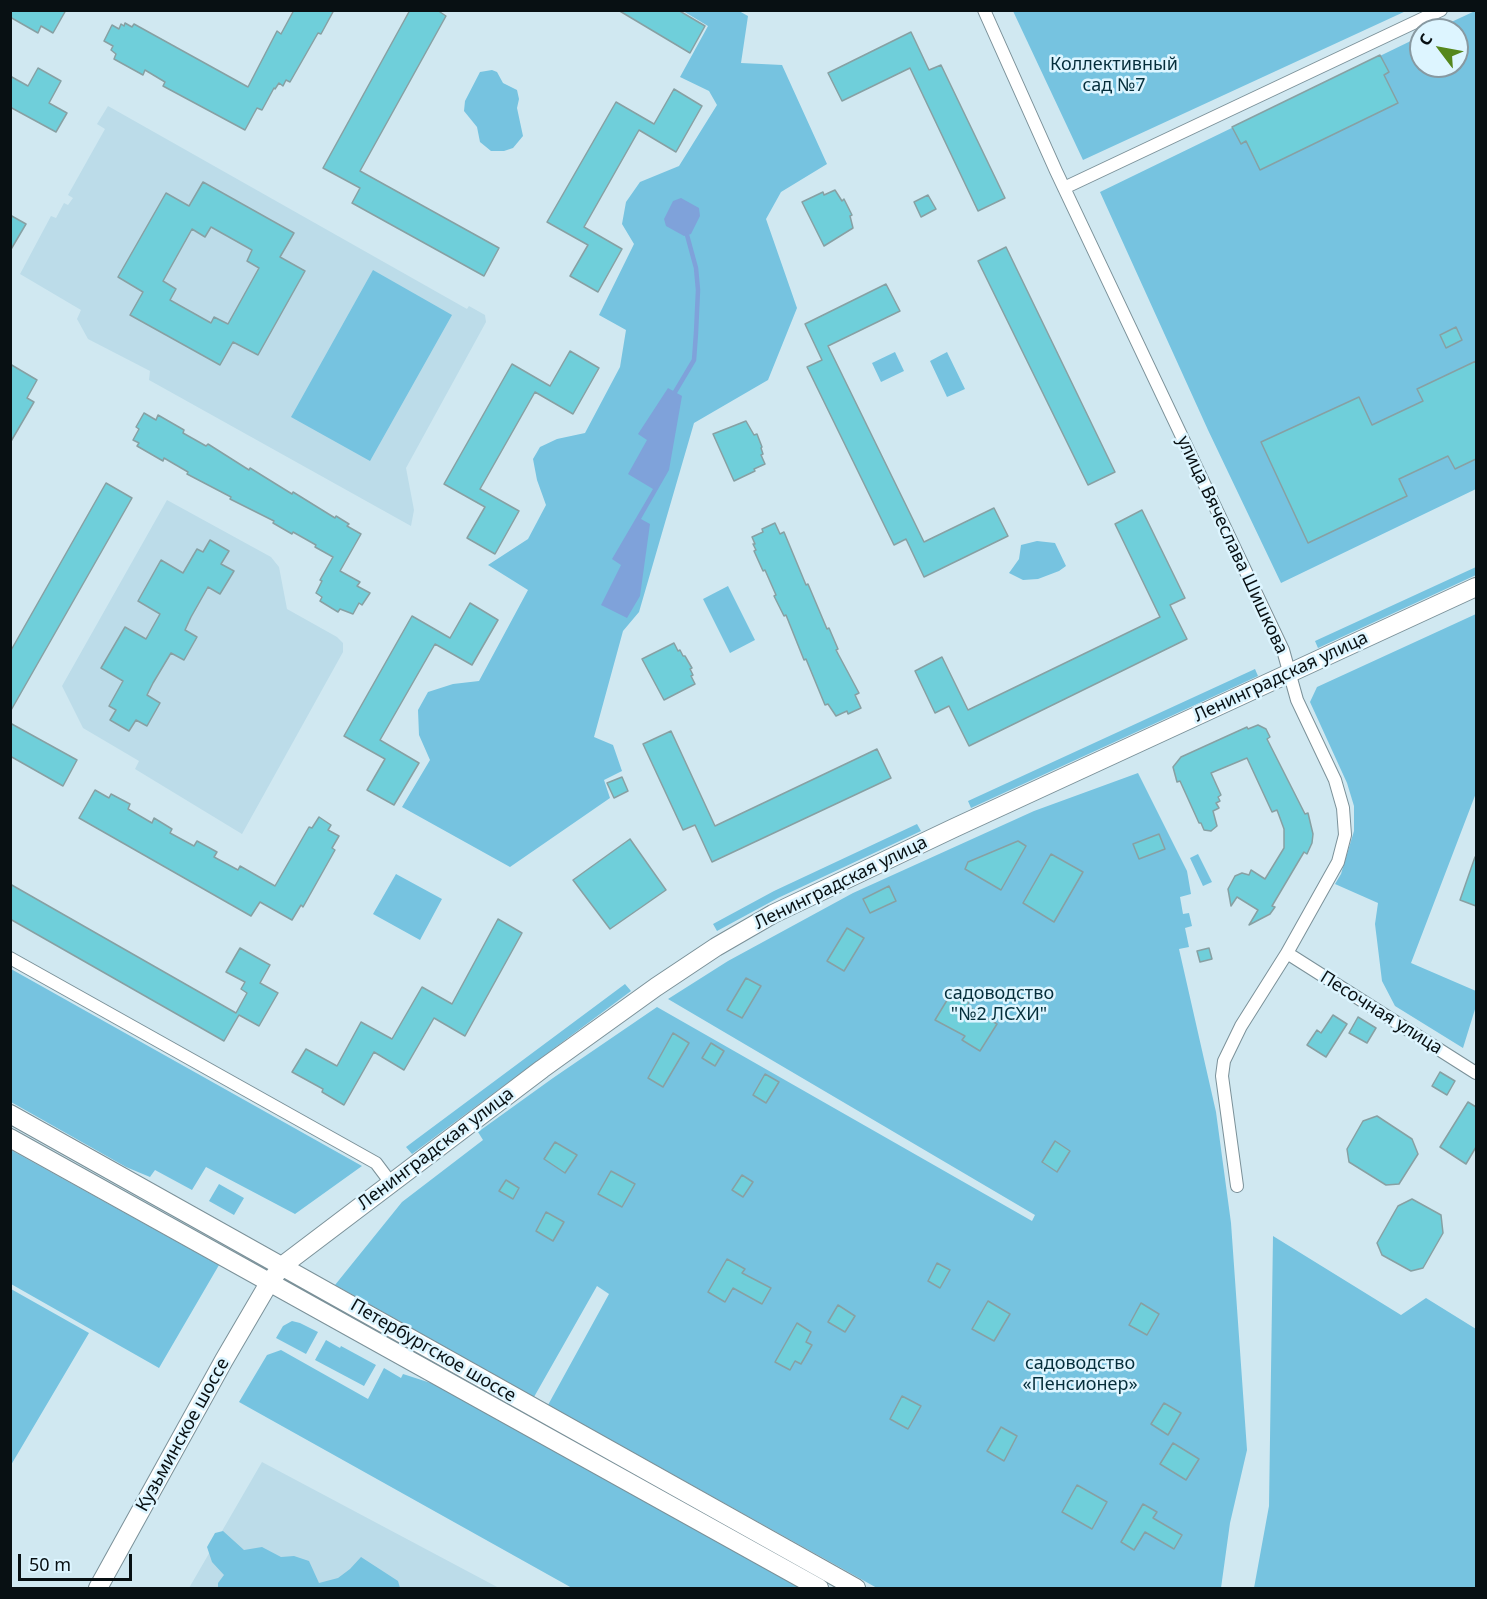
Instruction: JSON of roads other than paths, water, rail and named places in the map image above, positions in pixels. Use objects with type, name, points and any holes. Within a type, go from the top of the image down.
[{"type":"main road","name":"Ленинградская улица","points":[[269,1283],[282,1266],[656,987],[716,947],[773,914],[1476,587]]},
{"type":"main road","name":"Петербургское шоссе","points":[[10,1114],[856,1588]]},
{"type":"main road","name":"Петербургское шоссе","points":[[10,1138],[819,1588]]},
{"type":"main road","name":"Кузьминское шоссе","points":[[98,1588],[269,1283]]},
{"type":"street","name":"улица Вячеслава Шишкова","points":[[984,10],[1065,188],[1283,650],[1297,700],[1335,780],[1343,808],[1345,835],[1338,862],[1287,953],[1240,1026],[1224,1061],[1222,1076],[1237,1186]]},
{"type":"street","points":[[1065,188],[1441,10]]},
{"type":"street","name":"Песочная улица","points":[[1287,953],[1476,1073]]},
{"type":"street","points":[[10,958],[376,1163],[391,1183]]},
{"type":"waterway","points":[[675,392],[694,360],[698,290],[696,268],[687,235]]},
{"type":"park label","name":"Коллективный сад №7","points":[[1114,76]]},
{"type":"park label","name":"садоводство \"№2 ЛСХИ\"","points":[[999,1004]]},
{"type":"park label","name":"садоводство «Пенсионер»","points":[[1080,1374]]}]
